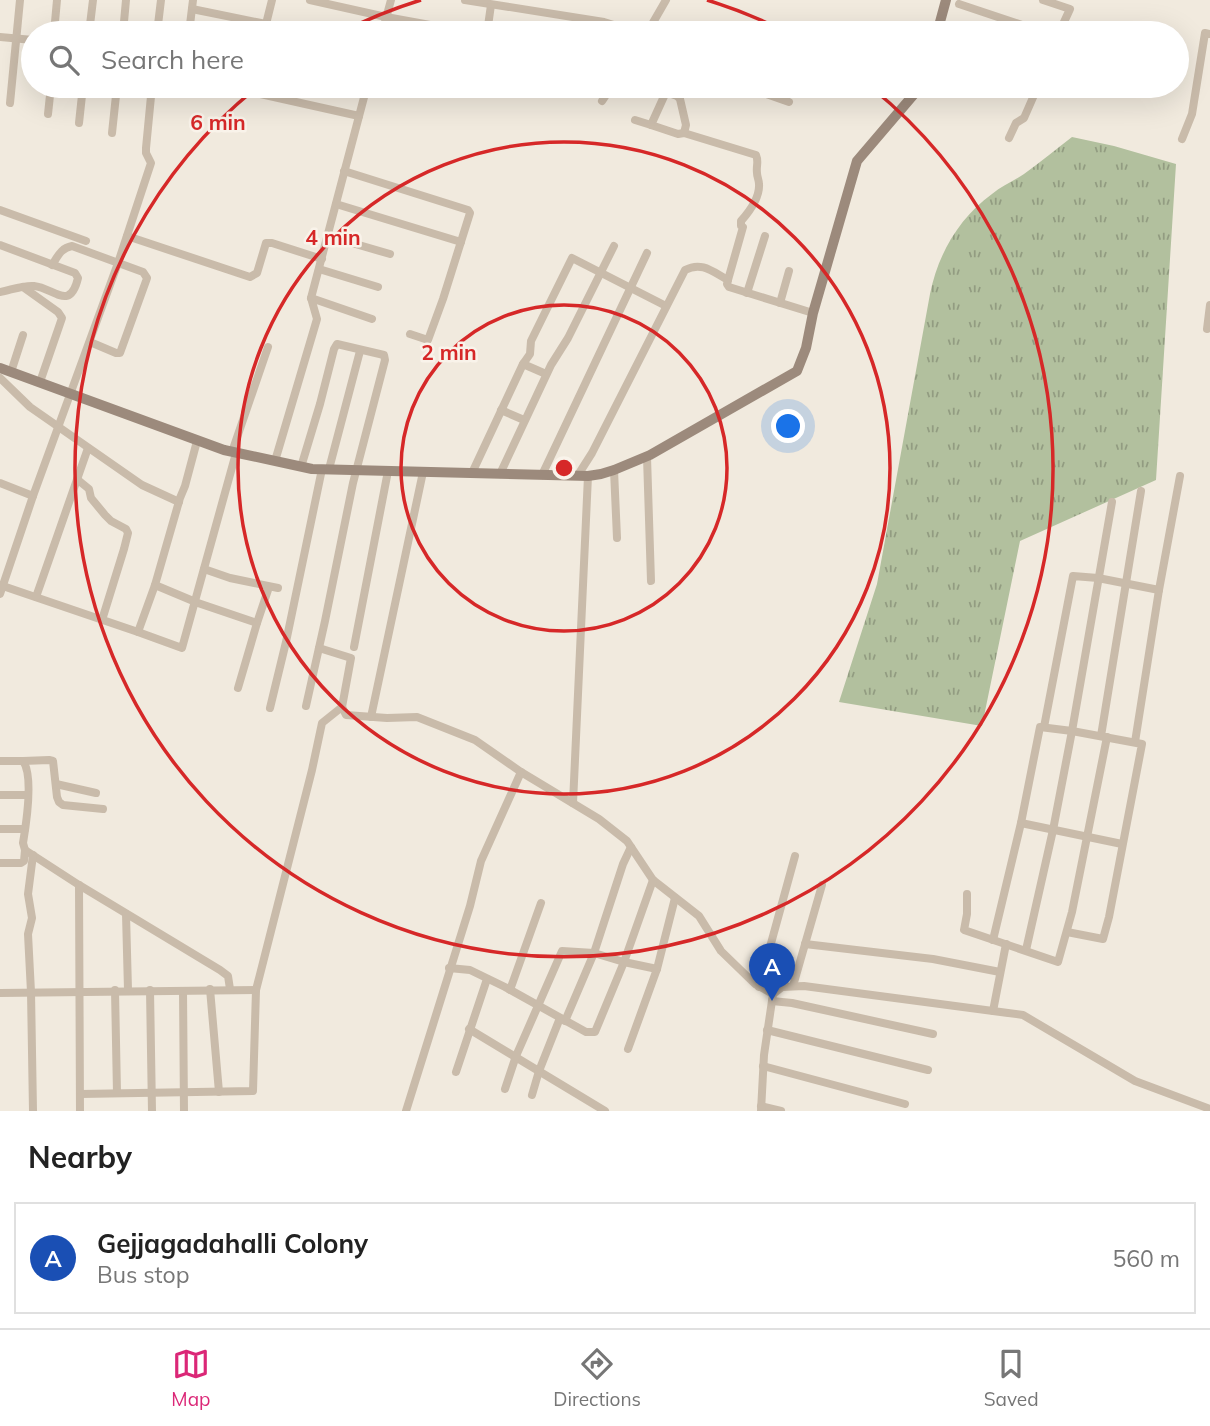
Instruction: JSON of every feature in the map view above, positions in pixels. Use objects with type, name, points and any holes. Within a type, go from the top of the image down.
[{"type":"street","points":[[10,103],[20,0]]},
{"type":"street","points":[[55,21],[57,0]]},
{"type":"street","points":[[90,21],[93,0]]},
{"type":"street","points":[[123,21],[125,0]]},
{"type":"street","points":[[158,21],[161,0]]},
{"type":"street","points":[[267,21],[272,0]]},
{"type":"street","points":[[310,0],[408,21]]},
{"type":"street","points":[[385,21],[391,0]]},
{"type":"street","points":[[465,0],[597,21]]},
{"type":"street","points":[[654,21],[666,0]]},
{"type":"street","points":[[940,21],[946,0]]},
{"type":"street","points":[[1043,0],[1070,9],[1064,21]]},
{"type":"street","points":[[959,4],[1009,21]]},
{"type":"street","points":[[192,5],[254,21]]},
{"type":"street","points":[[489,21],[491,5]]},
{"type":"street","points":[[1182,139],[1192,114],[1205,33],[1210,34]]},
{"type":"street","points":[[0,37],[21,39]]},
{"type":"street","points":[[48,114],[50,98]]},
{"type":"street","points":[[79,123],[82,98]]},
{"type":"street","points":[[112,134],[116,98]]},
{"type":"street","points":[[151,98],[146,153],[151,163],[118,263],[1,588],[36,597],[183,648],[234,453],[268,347]]},
{"type":"street","points":[[278,98],[359,116]]},
{"type":"street","points":[[275,461],[317,319],[312,299],[364,98]]},
{"type":"street","points":[[650,125],[663,98]]},
{"type":"street","points":[[679,98],[687,125],[684,132]]},
{"type":"street","points":[[778,98],[789,102]]},
{"type":"street","points":[[4,373],[40,382],[234,453],[301,467],[583,476],[614,470],[647,457],[797,371],[806,348],[813,313],[857,161],[911,98]]},
{"type":"street","points":[[1009,138],[1016,122],[1024,118],[1033,98]]},
{"type":"street","points":[[635,120],[756,155],[759,189],[751,209],[741,222],[741,237],[727,284],[729,287],[813,313]]},
{"type":"street","points":[[344,171],[468,210],[470,213],[428,340],[410,334]]},
{"type":"street","points":[[336,204],[461,242]]},
{"type":"street","points":[[0,210],[86,241]]},
{"type":"street","points":[[127,236],[250,277],[257,273],[267,243],[322,259]]},
{"type":"street","points":[[328,236],[390,254]]},
{"type":"street","points":[[747,293],[765,236]]},
{"type":"street","points":[[0,245],[77,275],[75,290],[69,295],[61,296],[39,287],[0,292]]},
{"type":"street","points":[[52,265],[60,251],[72,246],[143,272],[147,278],[120,353],[90,342]]},
{"type":"street","points":[[500,474],[546,374],[568,338],[614,246]]},
{"type":"street","points":[[542,475],[647,254]]},
{"type":"street","points":[[472,473],[523,364],[530,355],[531,341],[572,258],[666,306]]},
{"type":"street","points":[[573,803],[583,476],[592,453],[685,270],[693,265],[702,266],[728,281]]},
{"type":"street","points":[[319,269],[378,287]]},
{"type":"street","points":[[780,303],[789,271]]},
{"type":"street","points":[[23,287],[58,312],[62,318],[40,382]]},
{"type":"street","points":[[312,299],[372,319]]},
{"type":"street","points":[[1207,329],[1210,305]]},
{"type":"street","points":[[4,373],[23,335]]},
{"type":"street","points":[[301,467],[337,344],[384,355],[306,706]]},
{"type":"street","points":[[270,708],[325,469],[360,351]]},
{"type":"street","points":[[523,364],[546,374]]},
{"type":"street","points":[[4,373],[30,407],[142,485],[179,502]]},
{"type":"street","points":[[501,410],[524,420]]},
{"type":"street","points":[[138,632],[155,585],[197,440]]},
{"type":"street","points":[[36,597],[88,448]]},
{"type":"street","points":[[647,457],[651,581]]},
{"type":"street","points":[[614,470],[617,538]]},
{"type":"street","points":[[354,647],[388,471]]},
{"type":"street","points":[[371,717],[423,472]]},
{"type":"street","points":[[1135,742],[1180,475]]},
{"type":"street","points":[[78,480],[89,489],[91,498],[105,516],[128,530],[102,620]]},
{"type":"street","points":[[0,483],[33,496]]},
{"type":"street","points":[[967,894],[964,930],[1058,962],[1088,838],[1140,491]]},
{"type":"street","points":[[1026,950],[1053,830],[1112,502]]},
{"type":"street","points":[[204,569],[230,578],[278,588]]},
{"type":"street","points":[[1045,727],[1073,576],[1159,590]]},
{"type":"street","points":[[155,585],[257,623]]},
{"type":"street","points":[[238,688],[268,590]]},
{"type":"street","points":[[319,649],[351,658],[342,707],[346,715],[417,717],[475,740],[521,772],[599,819],[627,841],[653,880],[699,916],[722,951],[772,997],[933,1034]]},
{"type":"street","points":[[80,1094],[253,1091],[256,990],[322,723],[342,707]]},
{"type":"street","points":[[993,940],[1021,823],[1040,727],[1072,730],[1142,744],[1103,939],[1067,932]]},
{"type":"street","points":[[0,761],[52,760],[59,802],[62,805],[103,809]]},
{"type":"street","points":[[23,761],[27,768],[28,795],[23,843],[29,853],[228,976],[230,989]]},
{"type":"street","points":[[406,1111],[470,906],[481,861],[521,772]]},
{"type":"street","points":[[57,784],[96,793]]},
{"type":"street","points":[[0,795],[28,795]]},
{"type":"street","points":[[1021,823],[1122,844]]},
{"type":"street","points":[[0,830],[25,829]]},
{"type":"street","points":[[532,1095],[539,1071],[594,953],[631,847]]},
{"type":"street","points":[[0,863],[21,863],[29,853]]},
{"type":"street","points":[[29,853],[28,894],[32,918],[28,934],[33,1111]]},
{"type":"street","points":[[759,986],[795,856]]},
{"type":"street","points":[[449,968],[470,970],[586,1032],[595,1032],[624,962],[653,880]]},
{"type":"street","points":[[79,885],[80,1111]]},
{"type":"street","points":[[793,986],[822,885]]},
{"type":"street","points":[[628,1049],[657,969],[675,898]]},
{"type":"street","points":[[510,990],[541,902]]},
{"type":"street","points":[[126,914],[128,990]]},
{"type":"street","points":[[805,944],[933,959],[1000,972]]},
{"type":"street","points":[[993,1011],[1006,944]]},
{"type":"street","points":[[505,1089],[516,1056],[562,951],[594,953],[657,969]]},
{"type":"street","points":[[456,1072],[487,979]]},
{"type":"street","points":[[781,1111],[761,1109],[763,1066],[772,997],[782,987],[793,986],[1023,1015],[1135,1081],[1210,1109]]},
{"type":"street","points":[[210,989],[219,1092]]},
{"type":"street","points":[[116,990],[117,1093]]},
{"type":"street","points":[[150,990],[152,1111]]},
{"type":"street","points":[[183,990],[184,1111]]},
{"type":"street","points":[[0,993],[256,990]]},
{"type":"street","points":[[469,1029],[605,1111]]},
{"type":"street","points":[[767,1030],[928,1070]]},
{"type":"street","points":[[763,1066],[905,1104]]},
{"type":"green space","points":[[1072,137],[1176,164],[1156,480],[1020,541],[982,726],[839,702],[877,584],[930,294],[938,265],[960,226],[980,204]]},
{"type":"place","name":"Gejjagadahalli Colony","points":[[772,1001]]}]
